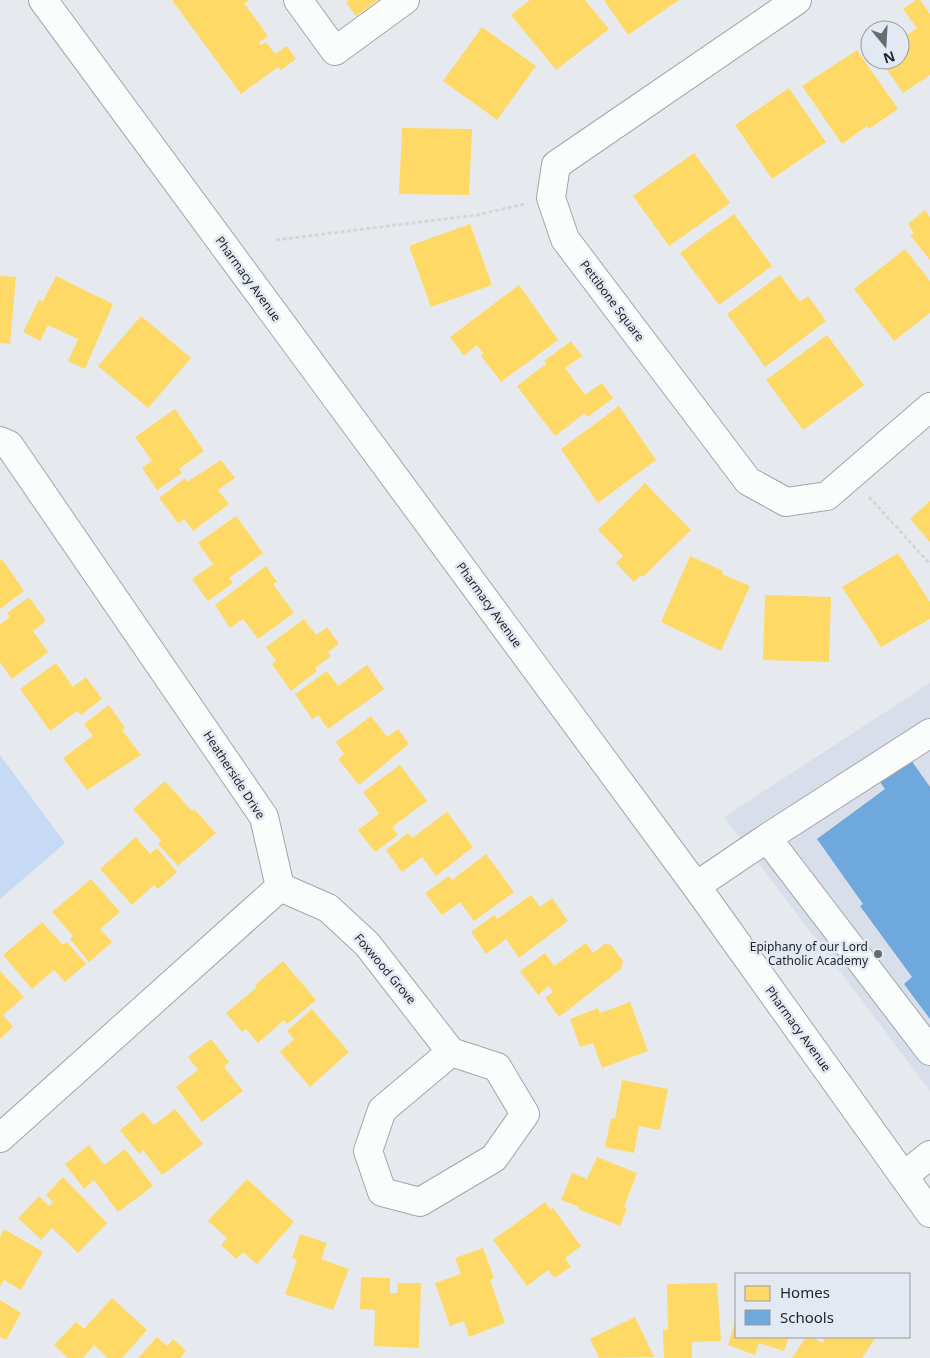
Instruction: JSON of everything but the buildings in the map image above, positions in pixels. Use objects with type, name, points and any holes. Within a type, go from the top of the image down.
[{"type":"street","name":"Pharmacy Avenue","points":[[43,0],[696,886],[930,1213]]},
{"type":"street","points":[[298,0],[335,51],[404,0]]},
{"type":"street","name":"Pettibone Square","points":[[797,0],[556,165],[551,198],[565,240],[748,481],[786,502],[827,496],[930,407]]},
{"type":"street","name":"Heatherside Drive","points":[[0,441],[9,445],[264,816],[280,887]]},
{"type":"street","points":[[696,886],[767,838],[930,734]]},
{"type":"street","points":[[767,838],[930,1051]]},
{"type":"street","points":[[0,1138],[280,887]]},
{"type":"street","name":"Foxwood Grove","points":[[280,887],[328,908],[367,944],[451,1052]]},
{"type":"street","points":[[451,1052],[497,1067],[525,1114],[494,1158],[420,1202],[382,1192],[368,1151],[382,1110],[451,1052]]},
{"type":"street","points":[[904,1176],[930,1155]]},
{"type":"path","points":[[276,240],[477,215],[551,198]]},
{"type":"path","points":[[850,476],[930,564]]},
{"type":"shaded area","name":"Epiphany of our Lord Catholic Academy","points":[[930,683],[930,1091],[724,817]]},
{"type":"shaded area","points":[[0,755],[65,843],[0,899]]},
{"type":"place","name":"Epiphany of our Lord Catholic Academy","points":[[878,954]]}]
